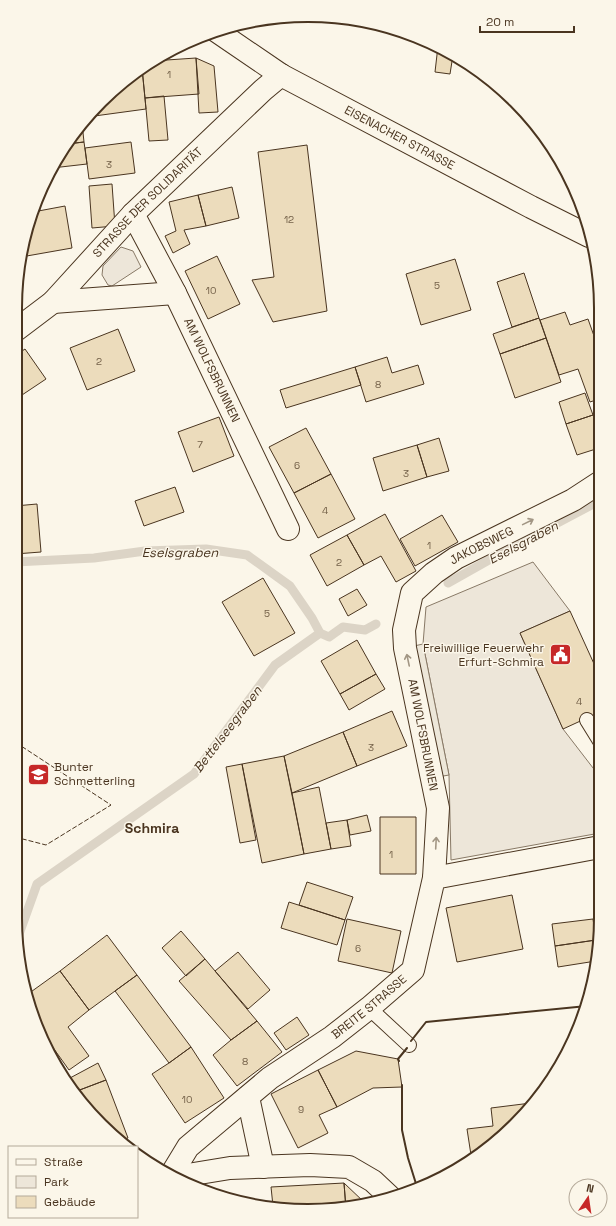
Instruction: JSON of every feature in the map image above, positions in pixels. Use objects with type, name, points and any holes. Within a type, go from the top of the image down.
[{"type":"street","name":"EISENACHER STRASSE","points":[[223,35],[281,74],[531,207],[584,233]]},
{"type":"street","name":"STRASSE DER SOLIDARITÄT","points":[[22,325],[53,302],[133,214],[281,74]]},
{"type":"street","name":"AM WOLFSBRUNNEN","points":[[133,214],[175,293],[288,529]]},
{"type":"street","points":[[53,302],[175,293]]},
{"type":"street","name":"JAKOBSWEG","points":[[412,593],[456,558],[573,500],[594,486]]},
{"type":"street","name":"AM WOLFSBRUNNEN","points":[[412,593],[404,636],[438,808],[434,878]]},
{"type":"street","points":[[434,878],[594,848]]},
{"type":"street","name":"BREITE STRASSE","points":[[174,1171],[188,1147],[270,1078],[332,1036],[369,1008],[412,970],[434,878]]},
{"type":"street","points":[[248,1097],[262,1167]]},
{"type":"street","points":[[183,1176],[230,1168],[310,1165],[349,1167],[373,1181],[386,1193]]},
{"type":"lane","points":[[587,720],[594,731]]},
{"type":"lane","points":[[369,1008],[409,1045]]},
{"type":"green space","points":[[121,247],[133,251],[141,267],[112,286],[108,285],[102,275],[103,266]]},
{"type":"green space","points":[[533,562],[570,611],[520,633],[563,729],[594,769],[594,834],[451,860],[449,775],[423,644],[426,607]]},
{"type":"shaded area","points":[[423,644],[449,775],[432,778],[405,648]]},
{"type":"building","points":[[437,53],[452,61],[450,74],[435,72]]},
{"type":"building","points":[[196,58],[214,66],[218,112],[199,113]]},
{"type":"building","points":[[196,58],[199,94],[145,98],[143,75],[165,60]]},
{"type":"building","points":[[143,75],[146,109],[96,116],[119,93]]},
{"type":"building","points":[[164,96],[168,140],[149,141],[145,98]]},
{"type":"building","points":[[83,132],[84,142],[74,143]]},
{"type":"building","points":[[84,142],[87,164],[59,167],[70,149],[74,143]]},
{"type":"building","points":[[131,142],[135,173],[89,179],[85,148]]},
{"type":"building","points":[[307,145],[327,311],[273,322],[252,280],[274,277],[258,152]]},
{"type":"building","points":[[112,184],[115,226],[92,228],[89,186]]},
{"type":"building","points":[[232,187],[239,218],[206,226],[198,195]]},
{"type":"building","points":[[198,195],[206,226],[184,230],[190,244],[173,253],[165,236],[176,231],[169,202]]},
{"type":"building","points":[[65,206],[72,248],[26,256],[39,211]]},
{"type":"building","points":[[217,256],[240,304],[208,319],[185,271]]},
{"type":"building","points":[[455,259],[471,310],[421,325],[406,274]]},
{"type":"building","points":[[524,273],[539,318],[512,327],[497,282]]},
{"type":"building","points":[[565,312],[570,325],[588,319],[594,336],[594,401],[590,402],[578,369],[559,375],[540,320]]},
{"type":"building","points":[[539,318],[546,338],[500,354],[493,334]]},
{"type":"building","points":[[118,329],[135,371],[87,390],[70,348]]},
{"type":"building","points":[[546,338],[561,382],[515,398],[500,354]]},
{"type":"building","points":[[25,349],[46,379],[22,395],[22,351]]},
{"type":"building","points":[[387,357],[392,373],[418,365],[424,384],[366,402],[355,367]]},
{"type":"building","points":[[355,367],[361,385],[286,408],[280,390]]},
{"type":"building","points":[[585,393],[593,415],[566,424],[559,402]]},
{"type":"building","points":[[594,415],[594,450],[577,455],[566,424]]},
{"type":"building","points":[[219,417],[234,456],[193,472],[178,432]]},
{"type":"building","points":[[306,428],[331,474],[294,493],[269,447]]},
{"type":"building","points":[[439,438],[449,471],[427,477],[417,445]]},
{"type":"building","points":[[417,445],[427,477],[383,491],[373,458]]},
{"type":"building","points":[[331,474],[355,519],[318,538],[294,493]]},
{"type":"building","points":[[175,487],[184,512],[144,526],[135,501]]},
{"type":"building","points":[[37,504],[41,552],[22,553],[22,505]]},
{"type":"building","points":[[385,514],[416,571],[396,582],[381,556],[364,565],[347,535]]},
{"type":"building","points":[[442,515],[458,542],[415,566],[400,539]]},
{"type":"building","points":[[347,535],[364,565],[327,586],[310,555]]},
{"type":"building","points":[[263,578],[295,633],[254,656],[222,602]]},
{"type":"building","points":[[357,589],[367,605],[348,616],[339,599]]},
{"type":"building","name":"Freiwillige Feuerwehr Erfurt-Schmira","points":[[570,611],[594,664],[594,715],[563,729],[520,633]]},
{"type":"building","points":[[357,640],[376,674],[340,694],[321,661]]},
{"type":"building","points":[[376,674],[385,689],[349,710],[340,694]]},
{"type":"building","points":[[392,711],[407,746],[357,766],[343,732]]},
{"type":"building","points":[[343,732],[357,766],[292,793],[284,756]]},
{"type":"building","points":[[284,756],[304,854],[262,863],[242,764]]},
{"type":"building","points":[[242,764],[256,840],[240,843],[226,767]]},
{"type":"building","points":[[319,787],[331,849],[304,854],[292,793]]},
{"type":"building","points":[[367,815],[371,831],[350,835],[347,820]]},
{"type":"building","points":[[380,817],[416,817],[416,874],[380,874]]},
{"type":"building","points":[[347,820],[351,846],[331,849],[326,823]]},
{"type":"building","points":[[307,882],[353,897],[345,920],[299,905]]},
{"type":"building","points":[[512,895],[523,949],[457,962],[446,908]]},
{"type":"building","points":[[289,902],[345,920],[337,945],[281,928]]},
{"type":"building","points":[[347,919],[401,931],[392,973],[338,961]]},
{"type":"building","points":[[593,919],[593,940],[555,946],[552,924]]},
{"type":"building","points":[[181,931],[205,959],[186,976],[162,948]]},
{"type":"building","points":[[107,935],[137,975],[89,1010],[60,971]]},
{"type":"building","points":[[593,940],[591,962],[558,967],[555,946]]},
{"type":"building","points":[[238,952],[270,990],[248,1009],[215,971]]},
{"type":"building","points":[[205,959],[257,1021],[231,1040],[179,981]]},
{"type":"building","points":[[60,971],[89,1010],[68,1027],[89,1056],[69,1070],[51,1044],[37,1010],[32,991]]},
{"type":"building","points":[[137,975],[191,1047],[169,1063],[115,991]]},
{"type":"building","points":[[297,1017],[309,1035],[286,1050],[274,1033]]},
{"type":"building","points":[[257,1021],[282,1052],[237,1086],[213,1055]]},
{"type":"building","points":[[191,1047],[224,1098],[185,1123],[152,1074]]},
{"type":"building","points":[[356,1051],[398,1059],[402,1087],[373,1088],[337,1107],[318,1070]]},
{"type":"building","points":[[98,1063],[106,1080],[80,1090],[71,1078]]},
{"type":"building","points":[[318,1070],[337,1107],[319,1115],[328,1133],[298,1148],[271,1094]]},
{"type":"building","points":[[106,1080],[128,1138],[126,1139],[119,1133],[93,1107],[80,1090]]},
{"type":"building","points":[[526,1104],[497,1133],[471,1153],[467,1129],[493,1126],[491,1108]]},
{"type":"building","points":[[344,1183],[345,1202],[308,1204],[273,1202],[271,1187]]},
{"type":"building","points":[[344,1183],[361,1199],[345,1202]]},
{"type":"waterway","name":"Eselsgraben","points":[[448,583],[594,504]]},
{"type":"waterway","name":"Eselsgraben","points":[[22,562],[94,558],[145,551],[206,549],[247,555],[290,586],[312,618],[320,633],[329,637],[343,627],[365,630],[376,624]]},
{"type":"waterway","name":"Bettelseegraben","points":[[22,925],[37,884],[194,774],[275,665],[320,633]]},
{"type":"fence","points":[[22,747],[111,805],[46,845],[22,839]]},
{"type":"wall","points":[[411,1041],[426,1022],[580,1007]]},
{"type":"wall","points":[[399,1061],[398,1059],[407,1048]]},
{"type":"wall","points":[[402,1085],[402,1130],[408,1158],[416,1183]]},
{"type":"place","name":"Freiwillige Feuerwehr Erfurt-Schmira","points":[[560,655]]},
{"type":"place","name":"Bunter Schmetterling","points":[[39,774]]},
{"type":"district","name":"Schmira","points":[[152,828]]}]
